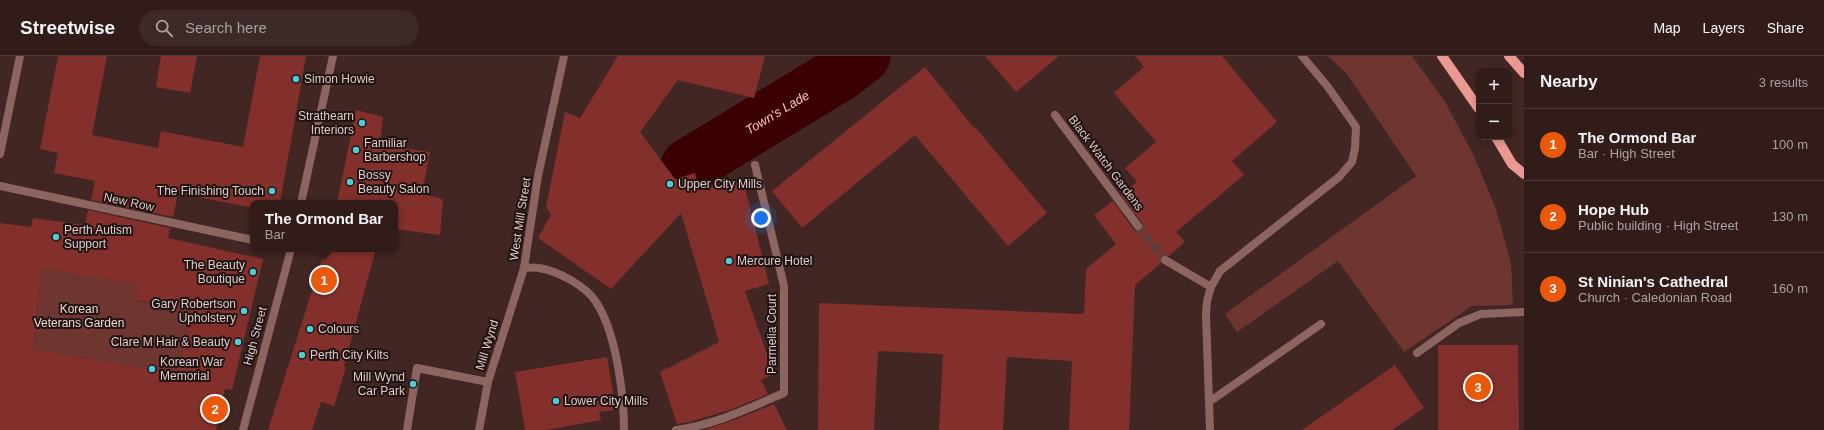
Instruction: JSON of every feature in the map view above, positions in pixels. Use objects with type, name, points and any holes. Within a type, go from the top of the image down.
[{"type":"main road","points":[[1442,56],[1476,104]]},
{"type":"main road","points":[[1509,56],[1524,73]]},
{"type":"main road","points":[[1498,140],[1512,164],[1524,174]]},
{"type":"street","points":[[0,154],[20,56]]},
{"type":"street","points":[[302,200],[333,56]]},
{"type":"street","name":"West Mill Street","points":[[564,56],[538,176],[524,268],[539,268],[573,280],[596,301],[611,336],[623,400],[624,430]]},
{"type":"street","points":[[1210,430],[1206,315],[1207,301],[1211,287],[1220,271],[1339,177],[1352,162],[1355,148],[1356,127],[1328,87],[1302,56]]},
{"type":"street","name":"Black Watch Gardens","points":[[1055,115],[1138,226]]},
{"type":"street","name":"Parmelia Court","points":[[676,430],[693,428],[724,419],[784,393],[784,286],[755,164]]},
{"type":"street","name":"New Row","points":[[0,186],[250,239]]},
{"type":"street","name":"High Street","points":[[243,430],[290,252]]},
{"type":"street","points":[[1165,260],[1211,287]]},
{"type":"street","name":"Mill Wynd","points":[[479,430],[488,382],[524,268]]},
{"type":"street","points":[[1417,353],[1460,322],[1481,314],[1524,312]]},
{"type":"street","points":[[1209,402],[1321,324]]},
{"type":"street","points":[[407,430],[417,368],[488,382]]},
{"type":"green space","points":[[1328,56],[1412,56],[1444,100],[1473,154],[1496,209],[1511,263],[1513,305],[1472,306],[1404,352],[1338,261],[1237,332],[1225,314],[1416,176],[1347,74]]},
{"type":"green space","name":"Korean Veterans Garden","points":[[44,251],[74,273],[138,285],[135,300],[149,303],[152,287],[194,295],[177,374],[33,349]]},
{"type":"building","points":[[58,56],[107,56],[92,135],[158,148],[161,131],[243,147],[260,56],[306,56],[281,200],[250,200],[250,207],[178,193],[173,217],[91,200],[95,181],[54,173],[58,153],[40,149]]},
{"type":"building","points":[[161,56],[197,56],[190,93],[156,87]]},
{"type":"building","name":"Mercure Hotel","points":[[618,56],[765,56],[754,98],[678,80],[640,132],[675,179],[695,173],[699,190],[743,180],[769,284],[745,291],[774,374],[761,380],[768,394],[730,410],[689,422],[677,424],[660,372],[719,342],[681,213],[611,289],[538,238],[551,215],[546,207],[565,112],[580,118]]},
{"type":"building","points":[[985,56],[1059,56],[1016,92]]},
{"type":"building","points":[[1135,56],[1222,56],[1277,122],[1232,161],[1244,175],[1176,232],[1185,242],[1169,256],[1162,255],[1160,260],[1161,263],[1135,285],[1129,430],[1069,430],[1072,361],[1007,357],[1003,430],[939,430],[943,354],[878,351],[874,430],[818,430],[819,303],[1084,314],[1086,269],[1116,244],[1094,215],[1113,201],[1134,230],[1139,231],[1143,228],[1142,223],[1121,195],[1137,182],[1125,168],[1156,142],[1114,93],[1144,67]]},
{"type":"building","points":[[925,67],[974,128],[975,127],[1047,213],[1008,246],[915,135],[802,228],[772,191]]},
{"type":"building","points":[[356,110],[383,117],[380,145],[430,152],[422,194],[443,199],[440,235],[398,229],[398,200],[338,200]]},
{"type":"building","points":[[88,210],[170,228],[168,238],[263,259],[232,390],[225,389],[216,430],[0,430],[0,223],[31,227],[33,218],[85,225]],"holes":[[[42,268],[138,285],[135,300],[191,310],[177,374],[33,349]]]},
{"type":"building","points":[[324,252],[375,252],[344,366],[346,367],[334,406],[321,402],[312,430],[268,430]]},
{"type":"building","points":[[1438,345],[1518,345],[1519,430],[1438,430]]},
{"type":"building","points":[[607,357],[616,410],[599,412],[601,420],[546,430],[525,430],[515,372]]},
{"type":"building","points":[[1395,365],[1424,408],[1392,430],[1302,430]]},
{"type":"building","points":[[774,404],[787,430],[704,430],[734,420]]},
{"type":"waterway","name":"Town's Lade","points":[[688,166],[838,75],[863,56]]},
{"type":"tunnel","points":[[1138,226],[1165,260]]},
{"type":"place","name":"Simon Howie","points":[[296,79]]},
{"type":"place","name":"Strathearn Interiors","points":[[362,123]]},
{"type":"place","name":"Familiar Barbershop","points":[[356,150]]},
{"type":"place","name":"Bossy Beauty Salon","points":[[350,182]]},
{"type":"place","name":"Upper City Mills","points":[[670,184]]},
{"type":"place","name":"The Finishing Touch","points":[[272,191]]},
{"type":"place","name":"Perth Autism Support","points":[[56,237]]},
{"type":"place","name":"Mercure Hotel","points":[[729,261]]},
{"type":"place","name":"The Beauty Boutique","points":[[253,272]]},
{"type":"place","name":"The Ormond Bar","points":[[324,280]]},
{"type":"place","name":"Gary Robertson Upholstery","points":[[244,311]]},
{"type":"place","name":"Colours","points":[[310,329]]},
{"type":"place","name":"Clare M Hair & Beauty","points":[[238,342]]},
{"type":"place","name":"Perth City Kilts","points":[[302,355]]},
{"type":"place","name":"Korean War Memorial","points":[[152,369]]},
{"type":"place","name":"Mill Wynd Car Park","points":[[413,384]]},
{"type":"place","name":"St Ninian's Cathedral","points":[[1478,387]]},
{"type":"place","name":"Lower City Mills","points":[[556,401]]},
{"type":"place","name":"Hope Hub","points":[[215,409]]}]
